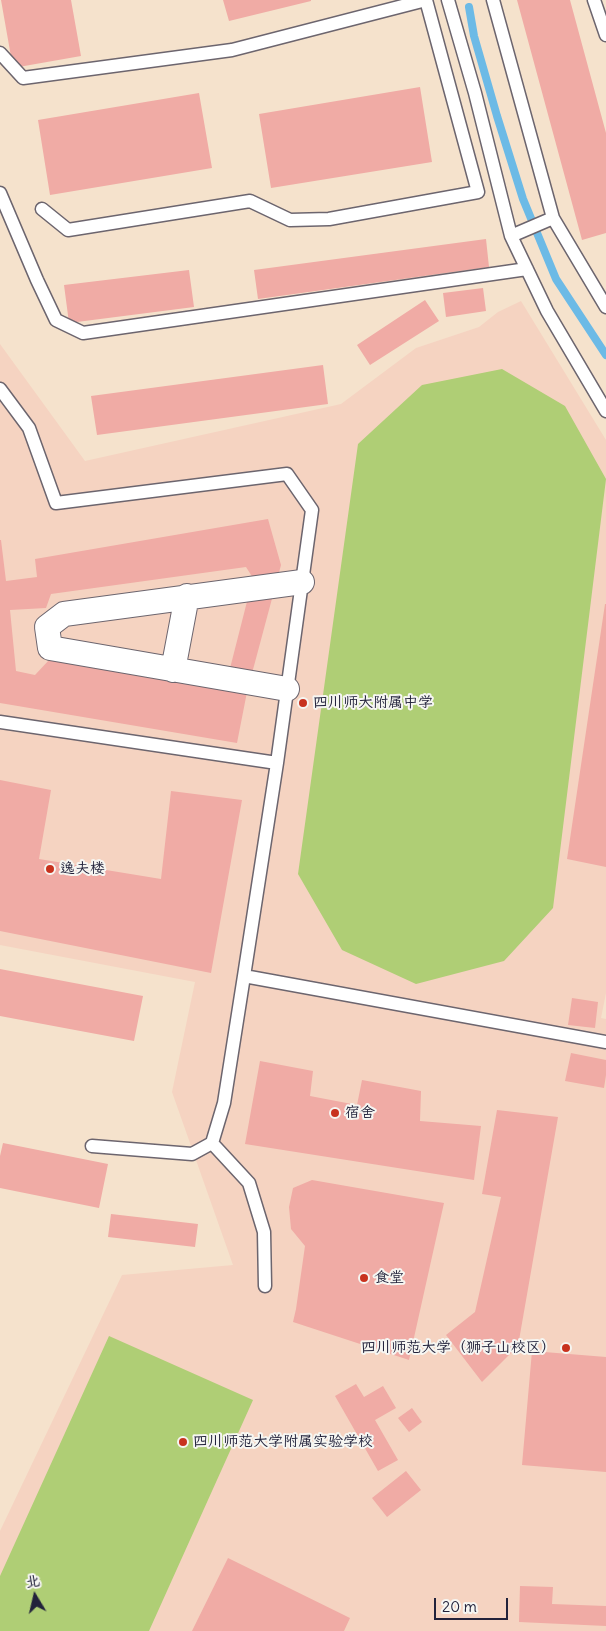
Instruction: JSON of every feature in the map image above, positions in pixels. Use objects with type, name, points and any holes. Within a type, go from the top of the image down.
[{"type":"street","points":[[287,689],[50,648],[47,627],[64,614],[302,582]]},
{"type":"street","points":[[173,670],[187,596]]},
{"type":"lane","points":[[0,53],[22,78],[232,50],[426,0],[478,192],[329,219],[290,220],[250,202],[68,230],[42,210]]},
{"type":"lane","points":[[448,0],[475,93],[512,236],[547,310],[606,411]]},
{"type":"lane","points":[[493,0],[553,218],[606,307]]},
{"type":"lane","points":[[594,0],[606,35]]},
{"type":"lane","points":[[0,192],[56,320],[83,333],[527,268]]},
{"type":"lane","points":[[512,236],[553,218]]},
{"type":"lane","points":[[0,389],[29,428],[56,503],[287,474],[312,510],[277,763],[224,1103],[212,1143],[192,1154],[92,1146]]},
{"type":"lane","points":[[0,722],[277,763]]},
{"type":"lane","points":[[244,976],[606,1042]]},
{"type":"lane","points":[[212,1143],[249,1183],[264,1232],[265,1286]]},
{"type":"shaded area","name":"四川师大附属中学","points":[[521,301],[606,440],[606,993],[601,1018],[606,1019],[606,1631],[0,1631],[0,1531],[122,1275],[233,1265],[172,1092],[195,982],[0,945],[0,344],[85,461],[341,404],[416,348],[479,327],[498,312]]},
{"type":"green space","points":[[502,369],[565,406],[606,479],[553,908],[504,961],[416,984],[342,950],[298,874],[358,444],[422,385]]},
{"type":"green space","points":[[109,1336],[253,1400],[149,1631],[0,1631],[0,1576]]},
{"type":"building","points":[[1,0],[71,0],[81,56],[13,68]]},
{"type":"building","points":[[223,0],[311,0],[311,1],[229,21]]},
{"type":"building","points":[[517,0],[570,0],[606,133],[606,233],[582,240]]},
{"type":"building","points":[[420,87],[432,162],[271,188],[259,114]]},
{"type":"building","points":[[199,93],[212,168],[50,195],[38,120]]},
{"type":"building","points":[[486,239],[489,267],[258,299],[254,270]]},
{"type":"building","points":[[189,270],[194,307],[69,323],[64,285]]},
{"type":"building","points":[[483,288],[486,311],[446,317],[443,293]]},
{"type":"building","points":[[425,300],[439,321],[370,365],[357,345]]},
{"type":"building","points":[[323,365],[328,404],[97,435],[91,396]]},
{"type":"building","points":[[268,519],[281,565],[247,692],[237,743],[0,703],[0,540],[6,581],[37,577],[35,559]],"holes":[[[246,567],[253,578],[225,688],[50,659],[35,675],[16,671],[10,610],[46,608],[51,594]]]},
{"type":"building","points":[[606,604],[606,867],[567,859]]},
{"type":"building","name":"逸夫楼","points":[[0,780],[51,790],[39,859],[161,879],[171,791],[242,800],[211,973],[0,931]]},
{"type":"building","points":[[0,969],[143,996],[134,1041],[0,1016]]},
{"type":"building","points":[[572,998],[598,1002],[595,1028],[568,1025]]},
{"type":"building","points":[[571,1053],[606,1060],[604,1088],[565,1081]]},
{"type":"building","name":"宿舍","points":[[260,1061],[313,1071],[310,1096],[357,1105],[362,1080],[421,1091],[420,1121],[481,1126],[474,1180],[245,1144]]},
{"type":"building","points":[[497,1110],[558,1117],[518,1346],[482,1382],[446,1335],[475,1312],[501,1197],[482,1194]]},
{"type":"building","points":[[3,1143],[108,1164],[99,1208],[0,1188],[0,1156]]},
{"type":"building","name":"食堂","points":[[312,1180],[444,1203],[409,1360],[293,1322],[305,1246],[291,1229],[289,1207],[293,1188]]},
{"type":"building","points":[[111,1214],[198,1224],[195,1247],[108,1237]]},
{"type":"building","points":[[532,1351],[606,1357],[606,1472],[522,1465]]},
{"type":"building","points":[[356,1384],[364,1397],[383,1386],[396,1408],[375,1420],[398,1460],[378,1471],[335,1396]]},
{"type":"building","points":[[412,1408],[422,1422],[409,1432],[398,1418]]},
{"type":"building","points":[[406,1471],[421,1490],[387,1517],[372,1498]]},
{"type":"building","points":[[228,1558],[350,1618],[344,1631],[192,1631]]},
{"type":"building","points":[[520,1586],[553,1587],[552,1604],[606,1606],[606,1626],[519,1622]]},
{"type":"waterway","points":[[469,7],[474,36],[523,199],[556,279],[606,355]]},
{"type":"place","name":"四川师大附属中学","points":[[303,703]]},
{"type":"place","name":"逸夫楼","points":[[50,869]]},
{"type":"place","name":"宿舍","points":[[335,1113]]},
{"type":"place","name":"食堂","points":[[364,1278]]},
{"type":"place","name":"四川师范大学（狮子山校区）","points":[[566,1348]]},
{"type":"place","name":"四川师范大学附属实验学校","points":[[183,1442]]}]
